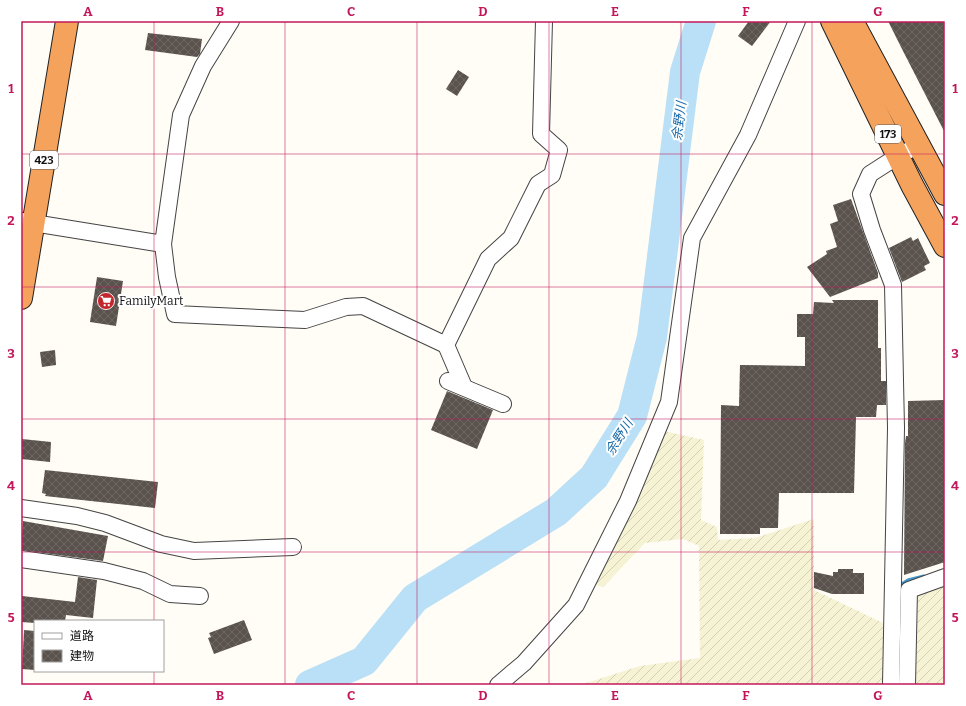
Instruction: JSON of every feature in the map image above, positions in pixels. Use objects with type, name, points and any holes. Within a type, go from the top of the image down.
[{"type":"highway","name":"423","points":[[21,298],[28,222],[67,21]]},
{"type":"highway","name":"173","points":[[832,21],[898,156],[945,246]]},
{"type":"highway","name":"173","points":[[852,21],[945,194]]},
{"type":"street","points":[[231,21],[203,66],[181,115],[163,244],[167,277],[176,314],[305,320],[346,308],[363,306],[446,345],[464,387]]},
{"type":"street","points":[[446,345],[488,259],[511,238],[538,184],[552,175],[558,150],[541,134],[544,21]]},
{"type":"street","points":[[498,685],[524,663],[576,605],[628,501],[669,402],[692,238],[748,135],[796,21]]},
{"type":"street","points":[[890,685],[896,428],[893,286],[872,230],[861,194],[870,174],[898,156],[920,145]]},
{"type":"street","points":[[28,222],[163,244]]},
{"type":"street","points":[[448,381],[503,404]]},
{"type":"street","points":[[21,508],[77,516],[105,523],[161,544],[194,551],[293,547]]},
{"type":"street","points":[[21,559],[104,571],[143,581],[170,594],[200,596]]},
{"type":"street","points":[[907,685],[909,590],[945,577]]},
{"type":"shaded area","points":[[664,431],[704,440],[701,520],[717,527],[718,540],[755,538],[814,519],[814,590],[883,623],[884,685],[580,685],[640,666],[700,658],[699,546],[683,539],[645,543],[603,587],[593,584]]},
{"type":"shaded area","points":[[945,582],[945,685],[913,685],[913,595]]},
{"type":"building","points":[[749,21],[771,21],[752,46],[738,36]]},
{"type":"building","points":[[888,21],[945,21],[945,133],[903,51]]},
{"type":"building","points":[[148,33],[202,39],[200,54],[197,57],[145,50]]},
{"type":"building","points":[[458,70],[469,77],[457,96],[446,89]]},
{"type":"building","points":[[851,199],[878,273],[878,278],[830,297],[807,267],[827,254],[826,251],[837,247],[830,224],[838,221],[833,205]]},
{"type":"building","points":[[911,237],[913,241],[918,238],[930,263],[924,266],[926,270],[902,282],[889,248]]},
{"type":"building","name":"FamilyMart","points":[[97,277],[123,281],[116,326],[90,322]]},
{"type":"building","points":[[832,300],[878,300],[878,348],[881,348],[881,381],[886,381],[886,405],[877,405],[876,417],[856,417],[854,493],[779,493],[778,528],[760,528],[760,534],[720,534],[721,405],[739,406],[740,365],[805,366],[805,337],[797,337],[797,314],[813,314],[814,302],[834,303]]},
{"type":"building","points":[[55,350],[56,365],[42,367],[40,352]]},
{"type":"building","points":[[447,391],[493,410],[477,449],[431,430]]},
{"type":"building","points":[[945,400],[945,562],[904,575],[905,443],[906,436],[908,436],[908,401]]},
{"type":"building","points":[[22,439],[51,442],[50,462],[21,459]]},
{"type":"building","points":[[45,470],[158,482],[155,508],[45,496],[46,494],[42,493]]},
{"type":"building","points":[[23,521],[108,536],[103,561],[21,550]]},
{"type":"building","points":[[838,569],[853,569],[853,573],[864,573],[864,594],[832,594],[814,588],[814,572],[833,576],[833,572],[838,572]]},
{"type":"building","points":[[78,577],[97,580],[93,618],[66,615],[65,620],[34,620],[34,623],[21,622],[22,596],[75,602]]},
{"type":"building","points":[[244,620],[252,640],[214,654],[208,638],[211,637],[209,633]]},
{"type":"building","points":[[24,630],[34,631],[34,670],[22,669]]},
{"type":"waterway","name":"余野川","points":[[310,685],[364,661],[415,598],[556,512],[594,477],[632,416],[652,337],[685,72],[701,21]]},
{"type":"waterway","points":[[900,590],[900,586],[908,581],[924,577]]},
{"type":"place","name":"FamilyMart","points":[[106,301]]}]
